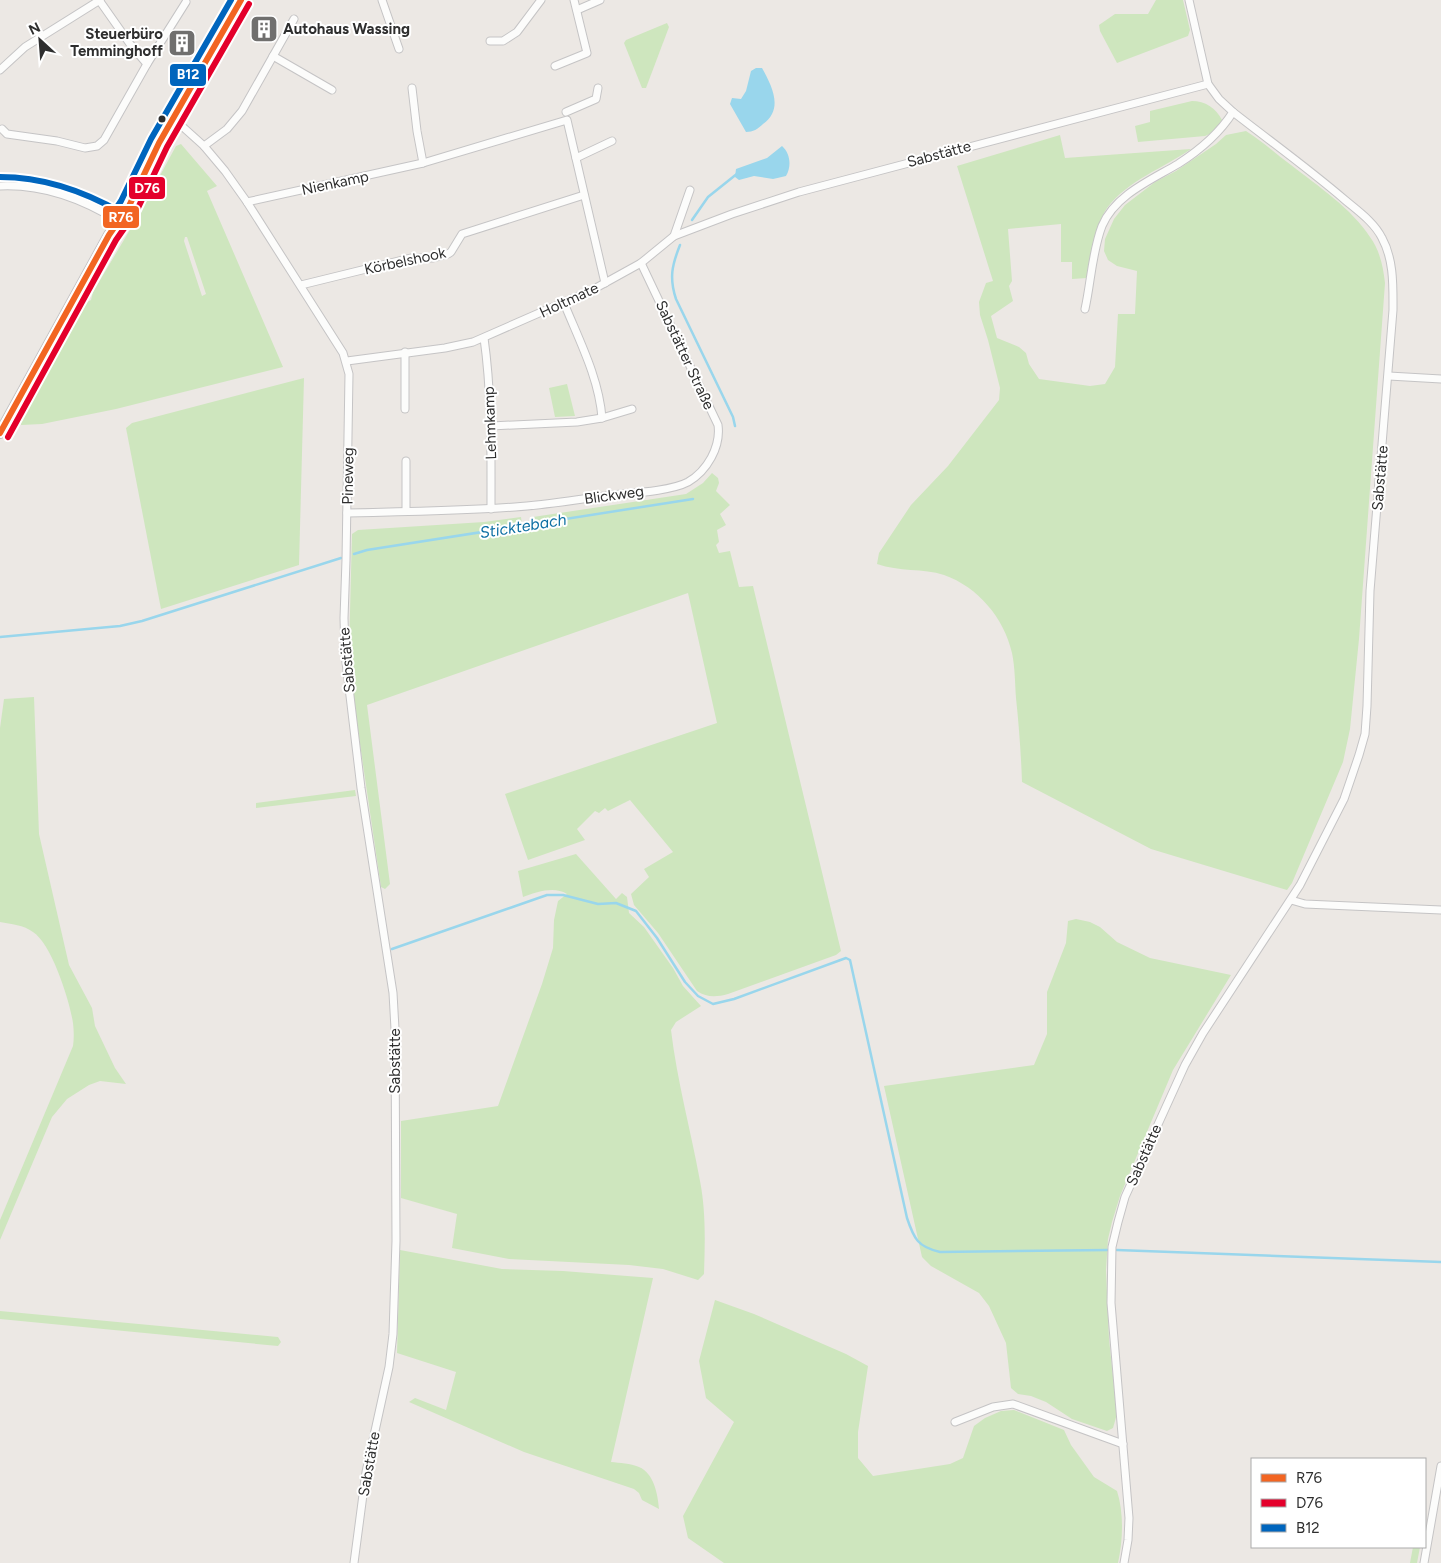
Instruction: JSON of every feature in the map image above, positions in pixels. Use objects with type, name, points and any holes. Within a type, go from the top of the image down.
[{"type":"main road","points":[[0,434],[108,238],[129,206],[159,144],[241,0]]},
{"type":"street","points":[[0,70],[25,47],[99,0],[130,44],[147,64]]},
{"type":"street","points":[[382,0],[399,49]]},
{"type":"street","points":[[490,41],[503,41],[517,32],[541,0]]},
{"type":"street","points":[[555,66],[587,54],[574,0]]},
{"type":"street","points":[[577,10],[600,0]]},
{"type":"street","name":"Sabstätte","points":[[1124,1563],[1129,1518],[1111,1303],[1112,1247],[1118,1222],[1132,1181],[1185,1065],[1291,900],[1344,799],[1357,763],[1365,734],[1370,591],[1393,310],[1393,282],[1387,249],[1377,230],[1338,193],[1233,112],[1219,98],[1208,84],[1189,0]]},
{"type":"street","points":[[2,129],[7,134],[57,140],[85,148],[97,146],[104,140],[147,64],[186,2]]},
{"type":"street","points":[[204,146],[236,120],[294,19]]},
{"type":"street","points":[[273,56],[332,90]]},
{"type":"street","name":"Sabstätte","points":[[674,236],[799,192],[1208,84]]},
{"type":"street","points":[[412,88],[423,163]]},
{"type":"street","points":[[598,88],[596,99],[565,109],[605,283]]},
{"type":"street","points":[[1085,309],[1102,226],[1111,211],[1139,187],[1178,163],[1210,140],[1223,127],[1233,112]]},
{"type":"street","name":"Pineweg","points":[[174,119],[204,146],[225,171],[344,353],[347,361],[349,382],[346,560]]},
{"type":"street","name":"Nienkamp","points":[[247,202],[423,163],[568,120]]},
{"type":"street","points":[[576,158],[612,141]]},
{"type":"street","points":[[0,186],[30,187],[59,193],[78,200],[118,221]]},
{"type":"street","points":[[674,236],[690,190]]},
{"type":"street","name":"Körbelshook","points":[[301,285],[412,258],[433,258],[448,254],[452,252],[462,234],[584,194]]},
{"type":"street","name":"Holtmate","points":[[347,361],[457,346],[484,338],[605,283],[641,263],[674,236]]},
{"type":"street","name":"Sabstätter Straße","points":[[641,263],[718,425],[719,435],[716,448]]},
{"type":"street","points":[[564,303],[597,385],[602,418]]},
{"type":"street","name":"Lehmkamp","points":[[484,338],[488,366],[491,426],[491,509]]},
{"type":"street","points":[[405,352],[405,409]]},
{"type":"street","points":[[1389,376],[1441,379]]},
{"type":"street","points":[[491,426],[578,422],[602,418],[632,409]]},
{"type":"street","name":"Blickweg","points":[[347,513],[491,509],[530,506],[676,486],[701,472],[716,448]]},
{"type":"street","points":[[406,461],[406,511]]},
{"type":"street","name":"Sabstätte","points":[[346,560],[344,618],[348,688],[372,864],[393,994],[395,1029],[396,1241],[392,1334],[388,1367],[366,1472],[354,1563]]},
{"type":"street","points":[[1291,900],[1305,904],[1441,910]]},
{"type":"street","points":[[955,1422],[993,1407],[1012,1404],[1123,1444]]},
{"type":"street","points":[[1424,1563],[1441,1466]]},
{"type":"green space","points":[[1156,0],[1183,0],[1190,30],[1188,36],[1117,63],[1100,31],[1099,25],[1115,14],[1148,14]]},
{"type":"green space","points":[[667,23],[669,27],[646,88],[642,88],[624,43],[626,40]]},
{"type":"green space","points":[[1192,101],[1206,104],[1220,116],[1222,120],[1212,133],[1205,136],[1138,142],[1135,126],[1150,122],[1150,111]]},
{"type":"green space","points":[[1246,131],[1323,190],[1354,217],[1370,237],[1379,253],[1385,283],[1359,639],[1350,729],[1343,762],[1292,883],[1287,890],[1151,849],[1022,782],[1013,658],[1008,640],[996,616],[988,605],[968,587],[956,580],[928,571],[894,568],[877,564],[879,553],[911,505],[948,466],[999,400],[1000,388],[980,315],[979,302],[986,283],[993,281],[957,166],[1060,135],[1065,158],[1191,149],[1136,182],[1107,208],[1097,232],[1087,278],[1072,279],[1072,262],[1061,262],[1061,224],[1008,229],[1012,281],[1009,286],[1013,301],[991,316],[997,338],[1019,347],[1026,353],[1029,364],[1039,379],[1090,386],[1105,384],[1115,367],[1118,314],[1135,314],[1137,271],[1117,266],[1108,260],[1104,251],[1105,239],[1114,219],[1125,205],[1155,182],[1176,171],[1226,135]]},
{"type":"green space","points":[[181,144],[217,186],[207,191],[283,367],[116,409],[42,424],[21,425],[20,422],[85,303],[91,300],[93,292],[137,218],[176,146]],"holes":[[[185,237],[187,237],[206,294],[202,296],[184,241]]]},
{"type":"green space","points":[[304,378],[299,565],[161,609],[126,428],[132,423]]},
{"type":"green space","points":[[567,384],[575,416],[555,417],[549,388]]},
{"type":"green space","points":[[712,473],[718,478],[719,483],[716,491],[730,505],[720,514],[726,525],[717,530],[719,542],[716,545],[719,553],[730,551],[739,587],[753,586],[841,951],[836,955],[728,994],[712,996],[697,991],[658,933],[634,905],[631,894],[649,877],[644,869],[673,852],[630,800],[608,811],[605,808],[599,813],[595,811],[577,829],[585,840],[528,860],[505,794],[717,723],[688,593],[367,705],[390,884],[385,889],[381,887],[356,717],[349,651],[352,534],[358,530],[484,522],[521,517],[523,532],[534,531],[533,517],[686,494],[703,483]]},
{"type":"green space","points":[[34,697],[39,834],[69,965],[92,1008],[95,1026],[115,1068],[126,1084],[100,1081],[89,1085],[67,1099],[52,1117],[0,1240],[0,1220],[74,1041],[73,1023],[68,1002],[59,974],[47,948],[40,938],[26,928],[0,922],[0,728],[4,699]]},
{"type":"green space","points":[[355,790],[356,796],[256,808],[256,803]]},
{"type":"green space","points":[[576,854],[616,899],[622,893],[627,897],[629,913],[644,927],[673,968],[683,986],[701,1006],[676,1022],[671,1030],[702,1192],[705,1239],[704,1274],[698,1280],[663,1269],[629,1265],[509,1259],[452,1248],[457,1214],[401,1198],[401,1121],[498,1106],[553,948],[554,920],[558,901],[567,894],[551,890],[523,897],[518,871]]},
{"type":"green space","points":[[1076,919],[1090,922],[1100,927],[1117,942],[1150,958],[1231,975],[1173,1070],[1120,1196],[1112,1222],[1108,1239],[1106,1270],[1109,1339],[1117,1414],[1113,1428],[1107,1431],[1072,1419],[1046,1402],[1031,1396],[1018,1394],[1011,1388],[1006,1343],[989,1306],[979,1293],[931,1266],[922,1257],[884,1086],[1034,1065],[1047,1034],[1047,992],[1066,943],[1068,921]]},
{"type":"green space","points":[[400,1250],[502,1269],[563,1271],[653,1278],[611,1462],[625,1463],[644,1470],[652,1479],[658,1497],[659,1509],[642,1500],[639,1493],[634,1489],[524,1452],[409,1402],[415,1398],[446,1410],[456,1372],[397,1353]]},
{"type":"green space","points":[[715,1300],[754,1314],[846,1354],[868,1366],[858,1432],[858,1458],[873,1476],[950,1464],[963,1458],[974,1426],[985,1418],[1001,1411],[1014,1410],[1064,1430],[1071,1445],[1094,1477],[1117,1491],[1121,1508],[1122,1527],[1118,1563],[724,1563],[688,1538],[683,1516],[734,1422],[706,1398],[699,1361]]},
{"type":"green space","points":[[0,1311],[278,1337],[281,1342],[278,1346],[0,1319]]},
{"type":"green space","points":[[1413,1548],[1420,1548],[1417,1563],[1410,1563]]},
{"type":"water","points":[[756,68],[762,68],[766,75],[775,104],[769,118],[757,129],[746,132],[730,104],[732,98],[741,99],[746,91],[751,71]]},
{"type":"water","points":[[782,146],[787,152],[789,160],[786,176],[773,179],[754,176],[739,180],[735,177],[736,169],[767,158]]},
{"type":"waterway","points":[[692,220],[708,197],[738,173]]},
{"type":"waterway","name":"Sticktebach","points":[[680,245],[672,272],[676,299],[733,417],[735,426]]},
{"type":"waterway","name":"Sticktebach","points":[[354,554],[367,550],[693,499]]},
{"type":"waterway","points":[[0,637],[120,626],[142,621],[341,558]]},
{"type":"waterway","points":[[392,949],[547,895],[563,895],[598,904],[616,903],[636,911],[657,938],[685,982],[698,996],[713,1004],[734,999],[846,958],[850,960],[907,1218],[918,1241],[927,1248],[940,1252],[1109,1250]]},
{"type":"waterway","points":[[1117,1250],[1441,1262]]},
{"type":"transit line","name":"B12","points":[[111,216],[121,201],[151,139],[231,0]]},
{"type":"transit line","name":"R76","points":[[0,433],[109,235],[129,206],[159,143],[241,0]]},
{"type":"transit line","name":"D76","points":[[8,437],[116,240],[137,210],[167,147],[249,4]]},
{"type":"transit line","name":"B12","points":[[0,177],[33,180],[64,187],[93,198],[122,213]]},
{"type":"place","name":"Autohaus Wassing","points":[[264,29]]},
{"type":"place","name":"Steuerbüro Temminghoff","points":[[182,43]]}]
